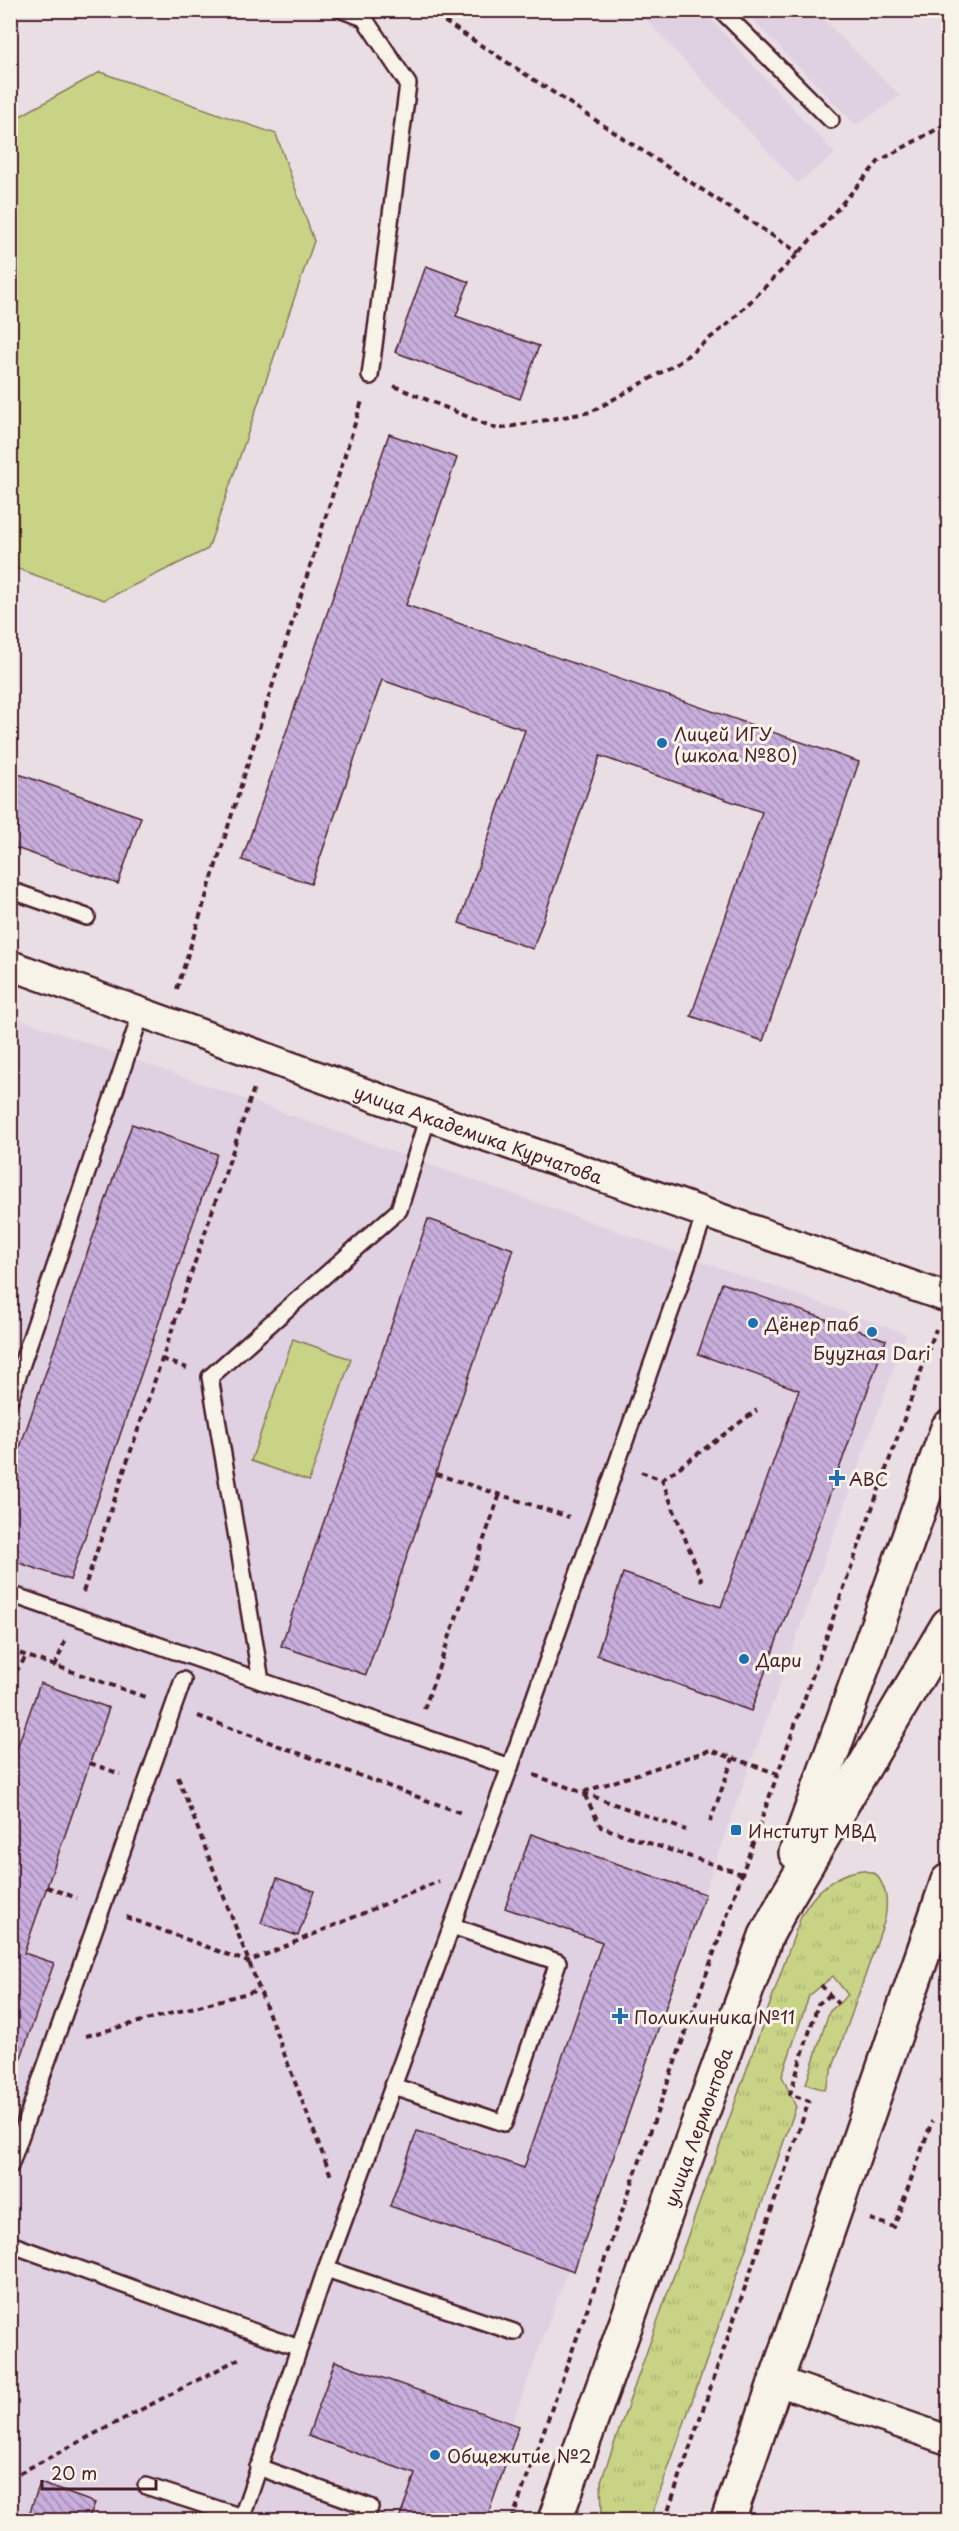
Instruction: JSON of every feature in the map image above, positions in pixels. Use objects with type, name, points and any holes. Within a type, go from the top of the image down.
[{"type":"main road","points":[[766,1936],[948,1428]]},
{"type":"main road","name":"улица Лермонтова","points":[[563,2512],[766,1936],[948,1624]]},
{"type":"main road","points":[[728,2520],[948,1881]]},
{"type":"street","name":"улица Академика Курчатова","points":[[10,965],[428,1116],[706,1211],[948,1298]]},
{"type":"street","points":[[777,2381],[948,2440]]},
{"type":"lane","points":[[342,10],[364,18],[408,84],[370,376]]},
{"type":"lane","points":[[721,10],[831,120]]},
{"type":"lane","points":[[10,890],[87,917]]},
{"type":"lane","points":[[10,1400],[155,1016]]},
{"type":"lane","points":[[261,1681],[210,1377],[399,1210],[428,1116]]},
{"type":"lane","points":[[146,2486],[241,2519],[355,2187],[490,1824],[706,1211]]},
{"type":"lane","points":[[10,1594],[510,1767]]},
{"type":"lane","points":[[10,2166],[183,1680]]},
{"type":"lane","points":[[393,2086],[504,2123],[558,1962],[452,1926]]},
{"type":"lane","points":[[10,2244],[298,2348]]},
{"type":"lane","points":[[326,2269],[514,2332]]},
{"type":"lane","points":[[258,2468],[370,2507],[365,2520]]},
{"type":"path","points":[[427,10],[798,253]]},
{"type":"path","points":[[155,1016],[370,376],[497,429],[591,412],[678,363],[728,324],[798,253],[879,161],[948,123]]},
{"type":"path","points":[[74,1616],[256,1081]]},
{"type":"path","points":[[512,2520],[948,1298]]},
{"type":"path","points":[[662,1480],[757,1410]]},
{"type":"path","points":[[640,1472],[662,1480],[702,1581]]},
{"type":"path","points":[[436,1474],[594,1526]]},
{"type":"path","points":[[415,1734],[500,1494]]},
{"type":"path","points":[[55,1666],[66,1638]]},
{"type":"path","points":[[10,1650],[173,1707],[490,1824]]},
{"type":"path","points":[[10,1681],[27,1655]]},
{"type":"path","points":[[163,1737],[333,2179],[355,2187]]},
{"type":"path","points":[[583,1792],[710,1750],[778,1774]]},
{"type":"path","points":[[710,1822],[733,1758]]},
{"type":"path","points":[[510,1767],[686,1830]]},
{"type":"path","points":[[583,1792],[601,1827],[742,1874]]},
{"type":"path","points":[[47,1887],[248,1962],[443,1880]]},
{"type":"path","points":[[821,1985],[838,2004]]},
{"type":"path","points":[[53,2045],[259,1990]]},
{"type":"path","points":[[665,2520],[809,2101],[790,2094],[818,2004],[830,1995]]},
{"type":"path","points":[[866,2230],[870,2220],[894,2227],[932,2121]]},
{"type":"path","points":[[10,2478],[275,2340]]},
{"type":"shaded area","points":[[639,11],[703,11],[835,154],[797,183]]},
{"type":"shaded area","points":[[744,11],[815,11],[900,96],[856,125]]},
{"type":"shaded area","points":[[11,1016],[906,1334],[477,2520],[11,2520]]},
{"type":"green space","points":[[100,72],[276,134],[314,241],[208,549],[104,600],[10,566],[11,121]]},
{"type":"green space","points":[[293,1339],[351,1359],[309,1481],[251,1461]]},
{"type":"green space","points":[[861,1870],[876,1874],[882,1885],[886,1901],[885,1919],[825,2090],[806,2084],[829,2012],[848,1995],[833,1976],[809,1996],[782,2076],[796,2107],[650,2520],[607,2520],[602,2512],[601,2481],[801,1916],[812,1899],[825,1886],[851,1872]]},
{"type":"building","points":[[426,266],[469,282],[456,316],[539,346],[520,399],[395,352]]},
{"type":"building","name":"Лицей ИГУ (школа №80)","points":[[389,434],[457,458],[406,605],[859,762],[763,1041],[691,1016],[762,812],[600,756],[533,949],[459,923],[525,730],[382,680],[311,884],[242,860]]},
{"type":"building","points":[[10,771],[141,817],[118,884],[10,846]]},
{"type":"building","points":[[132,1124],[217,1154],[70,1580],[10,1560],[10,1476]]},
{"type":"building","points":[[428,1219],[513,1249],[366,1675],[281,1646]]},
{"type":"building","points":[[722,1283],[886,1340],[751,1711],[597,1655],[623,1573],[721,1607],[799,1390],[698,1354]]},
{"type":"building","points":[[40,1683],[109,1708],[24,1953],[54,1963],[10,2089],[10,1768]]},
{"type":"building","name":"Поликлиника №11","points":[[531,1834],[705,1894],[574,2271],[390,2206],[417,2131],[524,2168],[602,1942],[505,1908]]},
{"type":"building","points":[[277,1878],[314,1891],[298,1936],[261,1923]]},
{"type":"building","name":"Общежитие №2","points":[[335,2361],[519,2426],[486,2520],[399,2520],[415,2474],[308,2436]]},
{"type":"building","points":[[40,2483],[95,2503],[88,2520],[27,2520]]},
{"type":"place","name":"Лицей ИГУ (школа №80)","points":[[662,743]]},
{"type":"place","name":"Дёнер паб","points":[[753,1323]]},
{"type":"place","name":"Бууzная Dari","points":[[872,1332]]},
{"type":"place","name":"ABC","points":[[837,1478]]},
{"type":"place","name":"Дари","points":[[744,1659]]},
{"type":"place","name":"Институт МВД","points":[[736,1830]]},
{"type":"place","name":"Поликлиника №11","points":[[620,2016]]},
{"type":"place","name":"Общежитие №2","points":[[435,2455]]}]
